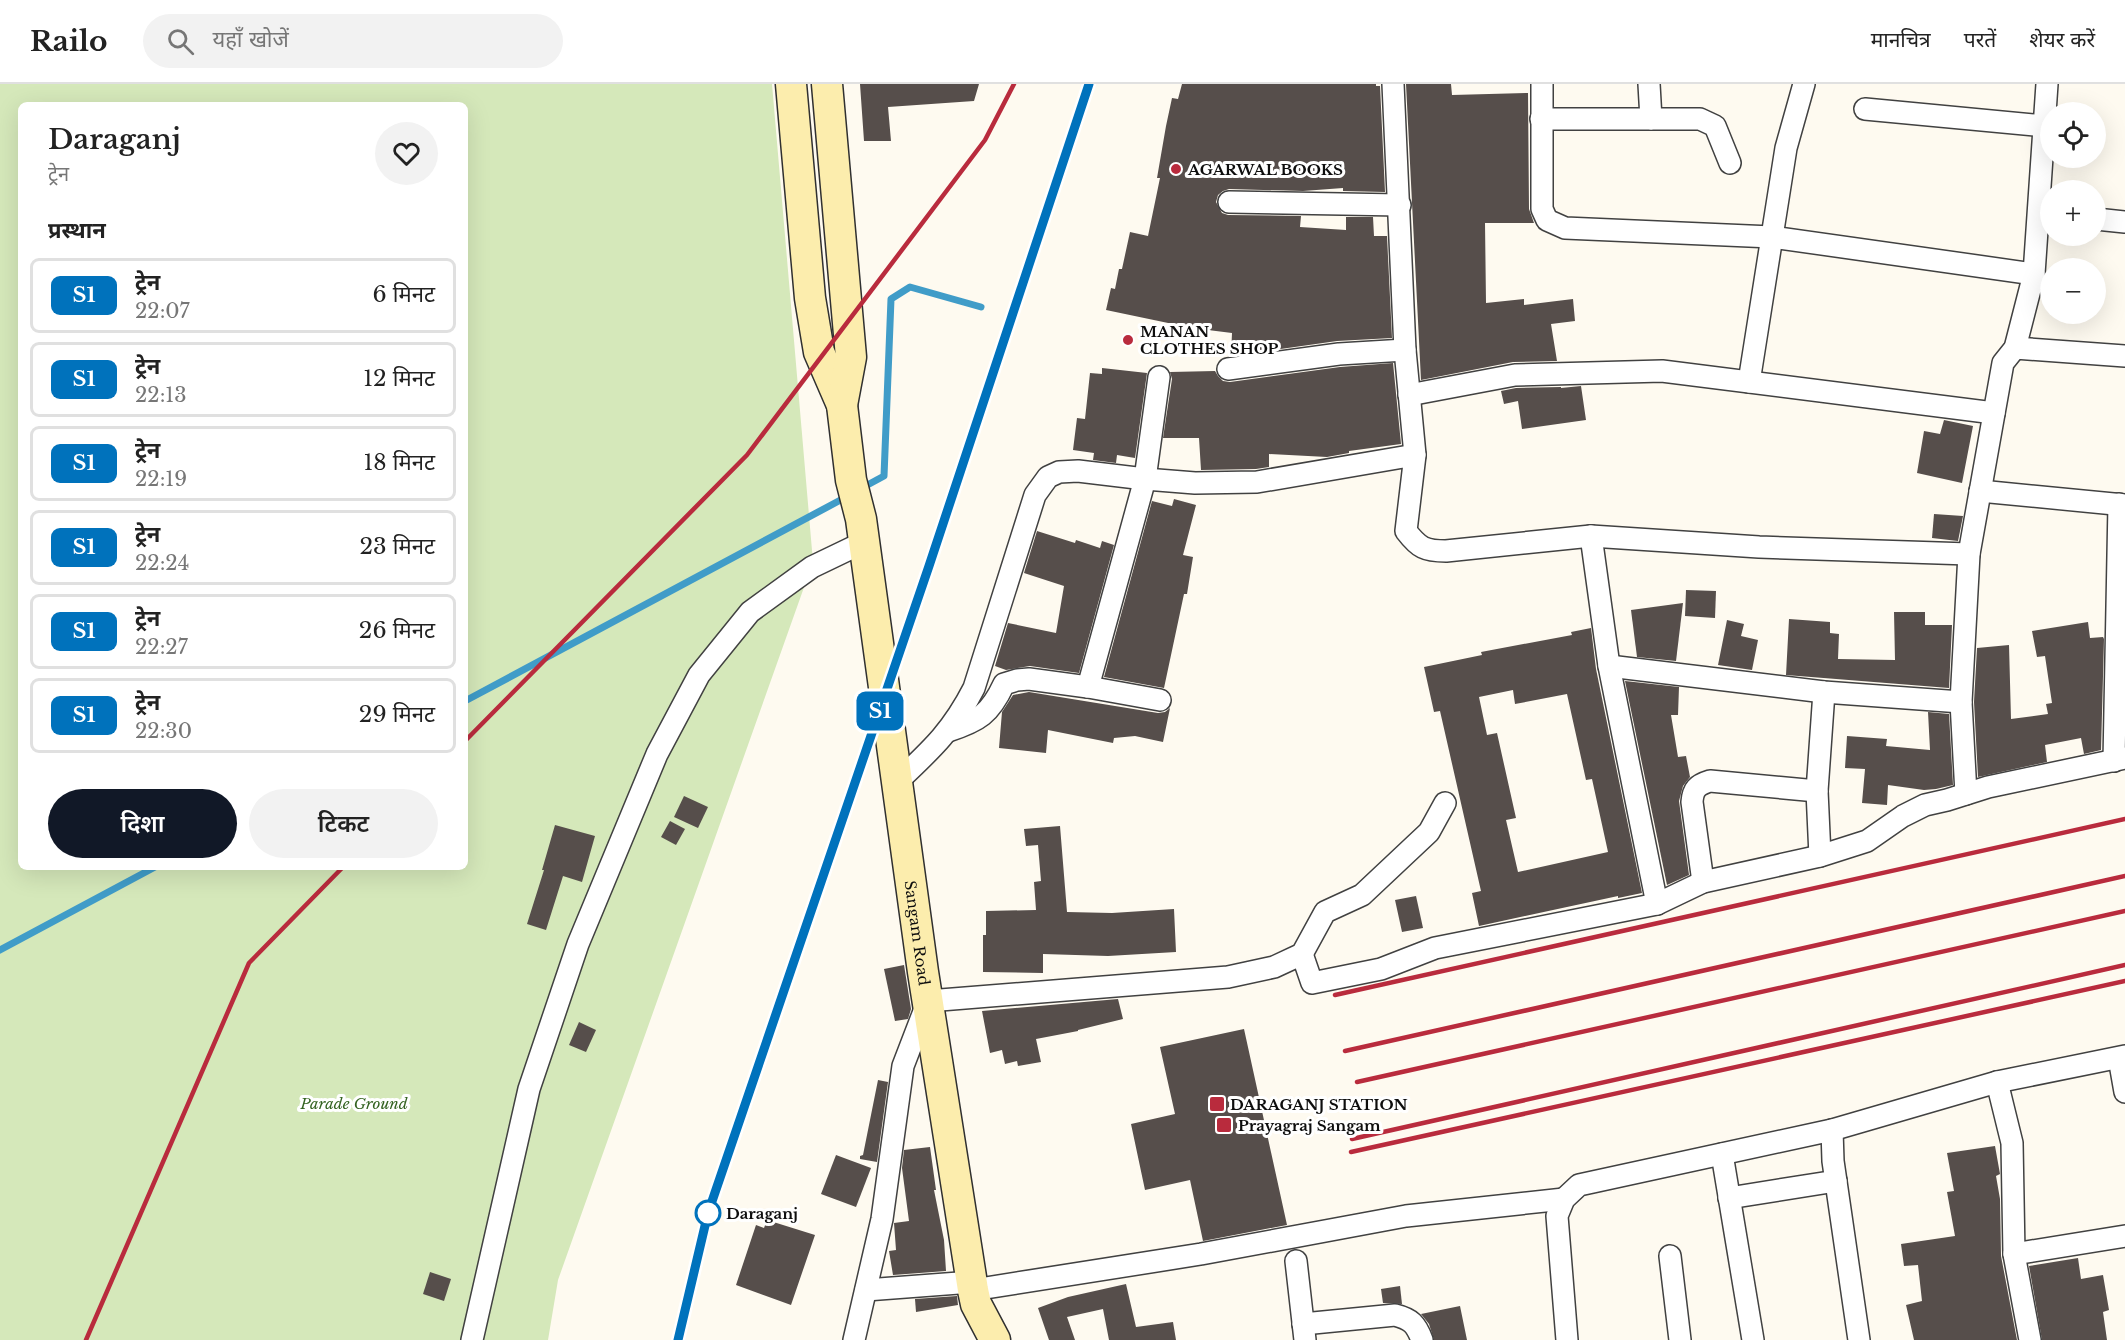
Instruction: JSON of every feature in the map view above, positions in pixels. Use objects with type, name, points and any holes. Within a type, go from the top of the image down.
[{"type":"main road","points":[[791,84],[819,352],[842,405]]},
{"type":"main road","points":[[827,84],[851,357],[842,405]]},
{"type":"main road","name":"Sangam Road","points":[[842,405],[851,480],[862,531],[928,1001],[974,1292],[995,1340]]},
{"type":"street","points":[[1393,84],[1405,350],[1415,455],[1406,531],[1415,543],[1428,551],[1591,536],[1759,547],[1969,554]]},
{"type":"street","points":[[1542,84],[1542,209],[1548,220],[1565,228],[1772,237],[2034,274]]},
{"type":"street","points":[[1649,84],[1651,119]]},
{"type":"street","points":[[1749,382],[1786,148],[1804,84]]},
{"type":"street","points":[[2046,102],[2047,84]]},
{"type":"street","points":[[1865,109],[2040,126]]},
{"type":"street","points":[[1541,119],[1701,119],[1715,126],[1730,163]]},
{"type":"street","points":[[1229,201],[1400,205]]},
{"type":"street","points":[[2106,220],[2125,222]]},
{"type":"street","points":[[1966,794],[1961,702],[1969,554],[2003,363],[2015,348],[2034,274],[2040,239]]},
{"type":"street","points":[[2015,348],[2125,356]]},
{"type":"street","points":[[1228,369],[1339,354],[1405,350]]},
{"type":"street","points":[[1409,395],[1515,375],[1662,371],[1994,413]]},
{"type":"street","points":[[1088,687],[1145,480],[1159,377]]},
{"type":"street","points":[[897,782],[940,742],[961,714],[974,688],[1035,495],[1048,477],[1059,472],[1078,471],[1145,480],[1195,483],[1257,482],[1415,455]]},
{"type":"street","points":[[1302,954],[1312,983],[1381,969],[1435,948],[1657,904],[1703,882],[1820,856],[1867,841],[1903,816],[1925,805],[1988,787],[2119,759],[2122,505],[1980,491]]},
{"type":"street","points":[[472,1340],[529,1089],[578,944],[657,754],[699,675],[750,612],[862,531]]},
{"type":"street","points":[[1591,536],[1609,666],[1657,904]]},
{"type":"street","points":[[1609,666],[1824,692],[1961,702]]},
{"type":"street","points":[[948,732],[979,718],[994,705],[1004,684],[1017,680],[1029,679],[1088,687],[1160,700]]},
{"type":"street","points":[[1820,856],[1817,791],[1824,692]]},
{"type":"street","points":[[1703,882],[1692,802],[1693,791],[1699,784],[1710,781],[1817,791]]},
{"type":"street","points":[[854,1340],[882,1219],[903,1066],[928,1001],[1228,977],[1274,967],[1302,954],[1325,912],[1362,895],[1429,832],[1445,803]]},
{"type":"street","points":[[1567,1340],[1557,1216],[1564,1199],[1579,1185],[1832,1130],[1997,1082],[2122,1057],[2125,1092]]},
{"type":"street","points":[[1997,1082],[2012,1143],[2014,1254],[2030,1340]]},
{"type":"street","points":[[1832,1130],[1836,1180],[1859,1340]]},
{"type":"street","points":[[1722,1154],[1753,1340]]},
{"type":"street","points":[[1729,1198],[1836,1180]]},
{"type":"street","points":[[866,1290],[974,1292],[1201,1254],[1406,1216],[1564,1199]]},
{"type":"street","points":[[2014,1254],[2125,1236]]},
{"type":"street","points":[[1670,1256],[1680,1340]]},
{"type":"street","points":[[1296,1261],[1304,1332],[1395,1315],[1409,1318],[1417,1326],[1422,1340]]},
{"type":"street","points":[[974,1292],[981,1340]]},
{"type":"green space","name":"Parade Ground","points":[[0,84],[772,84],[813,562],[558,1280],[548,1340],[0,1340]]},
{"type":"building","points":[[860,84],[979,84],[974,101],[888,107],[891,141],[864,141]]},
{"type":"building","points":[[1182,84],[1376,84],[1380,86],[1385,192],[1343,191],[1343,188],[1303,191],[1229,189],[1218,195],[1216,202],[1222,213],[1228,215],[1301,216],[1300,227],[1346,230],[1346,217],[1373,217],[1374,236],[1387,236],[1392,338],[1337,341],[1231,356],[1232,333],[1192,328],[1106,310],[1111,288],[1115,289],[1119,269],[1122,269],[1130,232],[1148,236],[1160,178],[1157,178],[1172,98],[1178,99]]},
{"type":"building","points":[[1406,84],[1451,84],[1452,95],[1528,93],[1529,209],[1534,223],[1485,223],[1486,303],[1524,299],[1524,305],[1573,299],[1575,321],[1551,324],[1557,361],[1513,362],[1421,380]]},
{"type":"building","points":[[1393,363],[1401,444],[1349,451],[1349,453],[1327,457],[1269,454],[1269,467],[1201,470],[1199,438],[1163,438],[1172,379],[1170,372],[1215,371],[1223,381],[1230,382],[1340,367]]},
{"type":"building","points":[[1102,368],[1147,373],[1135,458],[1117,455],[1116,463],[1093,460],[1094,453],[1073,450],[1077,418],[1085,419],[1090,373],[1102,374]]},
{"type":"building","points":[[1581,386],[1586,420],[1522,429],[1518,401],[1504,404],[1501,391],[1516,388]]},
{"type":"building","points":[[1944,420],[1973,426],[1962,483],[1917,473],[1924,431],[1940,434]]},
{"type":"building","points":[[1174,499],[1196,505],[1183,555],[1193,557],[1187,594],[1184,594],[1164,688],[1104,677],[1152,501],[1172,506]]},
{"type":"building","points":[[1934,514],[1963,516],[1958,541],[1932,538]]},
{"type":"building","points":[[1037,531],[1100,548],[1102,541],[1114,545],[1079,673],[1030,666],[1006,670],[995,666],[1008,623],[1056,633],[1064,586],[1024,573]]},
{"type":"building","points":[[1686,590],[1716,591],[1715,618],[1685,616]]},
{"type":"building","points":[[1683,603],[1676,661],[1637,657],[1631,610]]},
{"type":"building","points":[[1894,612],[1925,612],[1925,625],[1952,625],[1949,688],[1786,675],[1789,619],[1830,622],[1830,633],[1839,634],[1838,659],[1895,660]]},
{"type":"building","points":[[1727,620],[1744,624],[1741,636],[1758,640],[1752,670],[1718,665]]},
{"type":"building","points":[[2088,622],[2090,638],[2103,637],[2104,639],[2101,750],[2084,754],[2081,738],[2045,745],[2047,762],[1978,777],[1974,702],[1977,648],[2009,645],[2011,719],[2048,714],[2046,704],[2052,703],[2045,656],[2037,657],[2032,631]]},
{"type":"building","points":[[1591,628],[1596,669],[1642,893],[1618,898],[1618,896],[1479,926],[1472,893],[1481,891],[1440,711],[1434,712],[1424,667],[1482,655],[1481,652],[1572,635],[1571,632]],"holes":[[[1513,690],[1515,704],[1567,694],[1586,780],[1592,779],[1608,852],[1518,872],[1506,820],[1516,818],[1497,733],[1487,735],[1479,697]]]},
{"type":"building","points":[[1625,681],[1679,687],[1678,715],[1671,715],[1678,757],[1686,756],[1690,777],[1683,786],[1679,801],[1689,875],[1667,885]]},
{"type":"building","points":[[1029,692],[1158,713],[1170,708],[1163,742],[1135,736],[1114,738],[1113,743],[1048,730],[1046,753],[999,748],[1002,712],[1013,695]]},
{"type":"building","points":[[1928,712],[1949,714],[1953,785],[1924,790],[1888,785],[1887,805],[1862,803],[1865,769],[1845,768],[1847,736],[1887,739],[1886,746],[1930,750]]},
{"type":"building","points":[[684,796],[708,807],[698,828],[674,817]]},
{"type":"building","points":[[670,821],[685,829],[676,845],[661,837]]},
{"type":"building","points":[[555,825],[595,836],[582,882],[563,876],[546,930],[527,924]]},
{"type":"building","points":[[1060,826],[1067,912],[1112,913],[1174,909],[1176,952],[1108,956],[1043,954],[1043,973],[983,972],[983,935],[986,935],[986,911],[1036,910],[1034,882],[1041,881],[1038,845],[1026,846],[1024,829]]},
{"type":"building","points":[[1416,896],[1423,928],[1402,932],[1395,900]]},
{"type":"building","points":[[904,965],[911,1009],[908,1019],[895,1021],[884,969]]},
{"type":"building","points":[[1118,999],[1123,1019],[1036,1039],[1041,1062],[1018,1066],[1017,1061],[1005,1064],[1002,1050],[990,1053],[982,1011]]},
{"type":"building","points":[[579,1022],[596,1030],[586,1052],[569,1045]]},
{"type":"building","points":[[1244,1029],[1287,1225],[1203,1241],[1190,1180],[1145,1190],[1131,1124],[1175,1114],[1160,1047]]},
{"type":"building","points":[[878,1080],[888,1082],[877,1162],[860,1159],[860,1156],[863,1155]]},
{"type":"building","points":[[1995,1146],[2000,1174],[1996,1176],[2000,1199],[2001,1256],[2017,1340],[1914,1340],[1906,1305],[1922,1301],[1918,1265],[1904,1266],[1901,1244],[1955,1236],[1947,1192],[1954,1191],[1947,1153]]},
{"type":"building","points":[[930,1147],[936,1190],[934,1190],[944,1240],[946,1271],[893,1275],[889,1251],[896,1250],[894,1223],[909,1221],[902,1168],[904,1150]]},
{"type":"building","points":[[836,1155],[871,1168],[856,1207],[821,1194]]},
{"type":"building","points":[[767,1220],[815,1235],[791,1305],[736,1285],[756,1225],[764,1228]]},
{"type":"building","points":[[2078,1258],[2081,1279],[2103,1275],[2109,1310],[2103,1312],[2107,1340],[2042,1340],[2029,1266]]},
{"type":"building","points":[[430,1272],[451,1279],[444,1301],[423,1294]]},
{"type":"building","points":[[1126,1284],[1136,1327],[1173,1322],[1176,1340],[1109,1340],[1103,1309],[1067,1317],[1075,1340],[1049,1340],[1038,1308],[1068,1297]]},
{"type":"building","points":[[1400,1286],[1402,1304],[1383,1303],[1381,1289]]},
{"type":"building","points":[[957,1296],[958,1305],[916,1312],[915,1299]]},
{"type":"building","points":[[1460,1306],[1467,1340],[1434,1340],[1429,1324],[1421,1314]]},
{"type":"waterway","points":[[860,489],[884,476],[891,299],[910,287],[981,307]]},
{"type":"waterway","points":[[468,699],[848,496]]},
{"type":"waterway","points":[[0,950],[149,870]]},
{"type":"railway","points":[[468,738],[747,455],[985,140],[1014,84]]},
{"type":"railway","points":[[678,1340],[708,1213],[929,566],[1089,84]]},
{"type":"railway","points":[[1335,995],[2125,819]]},
{"type":"railway","points":[[86,1340],[249,963],[340,870]]},
{"type":"railway","points":[[1345,1051],[2125,876]]},
{"type":"railway","points":[[1357,1082],[2125,911]]},
{"type":"railway","points":[[1352,1139],[2125,965]]},
{"type":"railway","points":[[1351,1152],[2125,981]]},
{"type":"train","name":"S1","points":[[678,1340],[708,1213],[929,566],[1089,84]]},
{"type":"place","name":"AGARWAL BOOKS","points":[[1176,169]]},
{"type":"place","name":"MANAN CLOTHES SHOP","points":[[1128,340]]},
{"type":"place","name":"DARAGANJ STATION","points":[[1217,1104]]},
{"type":"place","name":"Prayagraj Sangam","points":[[1224,1125]]},
{"type":"place","name":"Daraganj","points":[[708,1213]]}]
